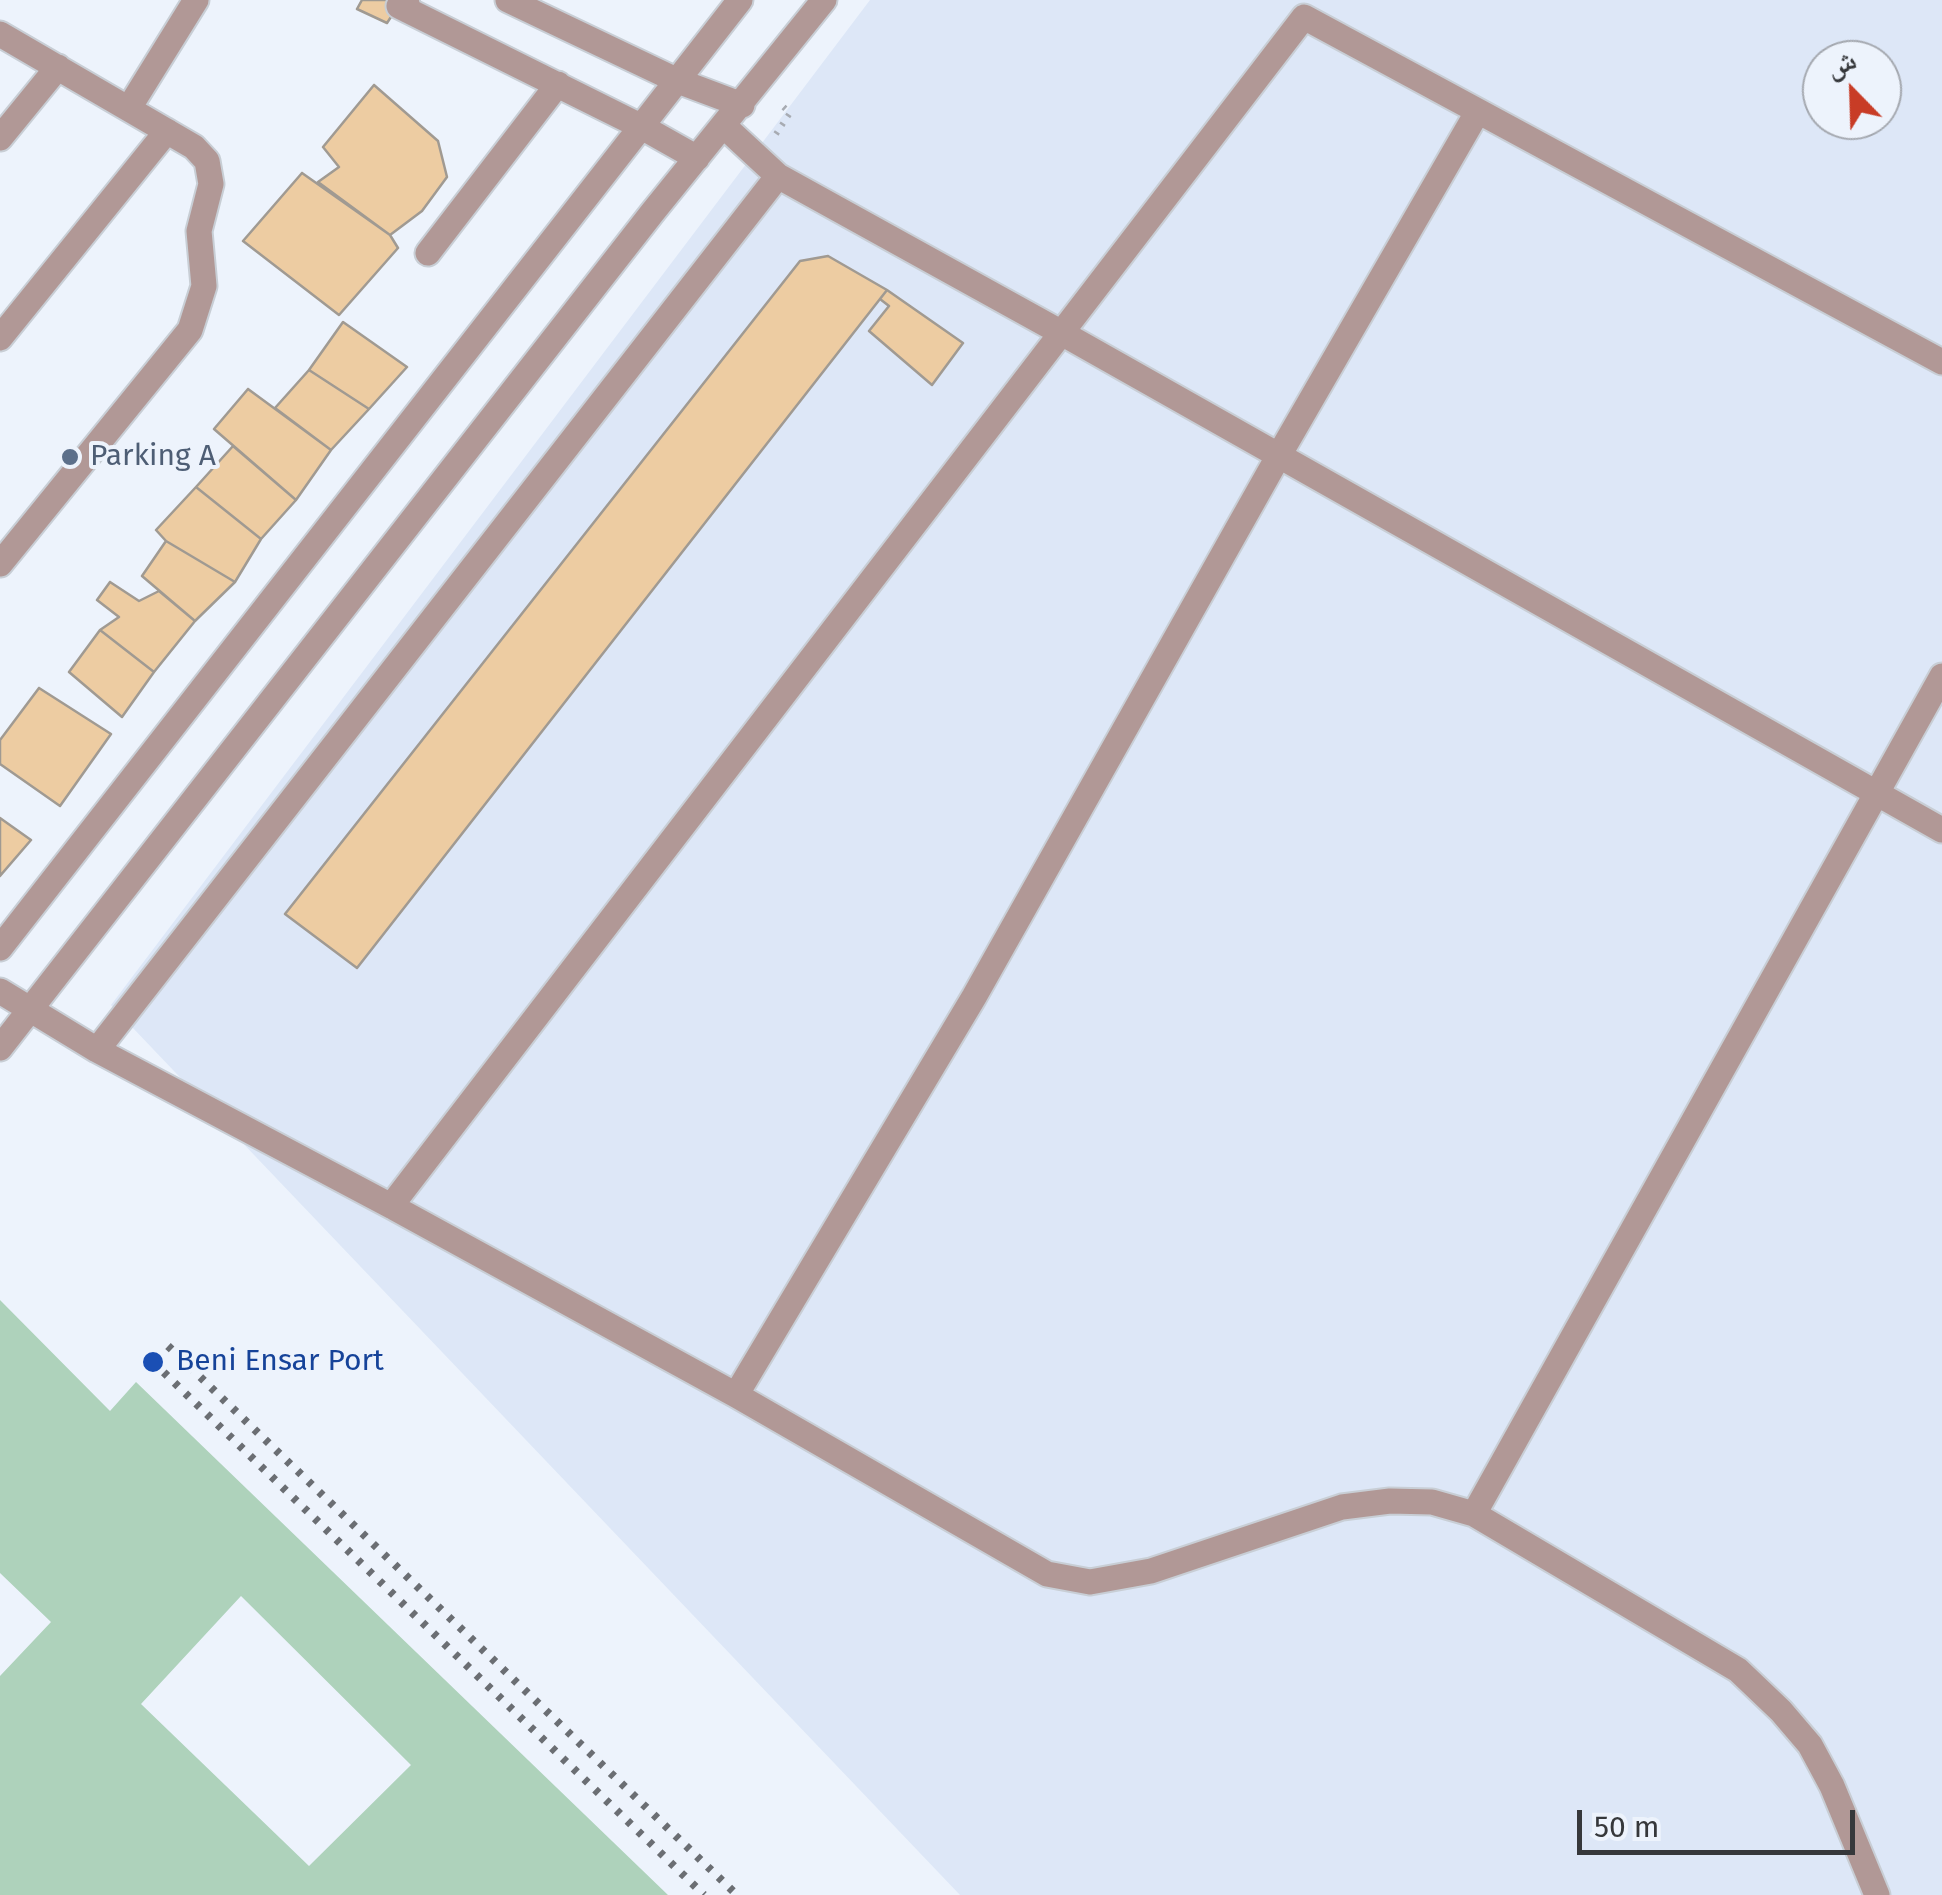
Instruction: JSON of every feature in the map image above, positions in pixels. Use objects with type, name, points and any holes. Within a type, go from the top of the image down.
[{"type":"street","points":[[129,108],[196,0]]},
{"type":"street","points":[[402,0],[407,4],[399,6],[642,126],[697,158]]},
{"type":"street","points":[[508,0],[678,81],[742,105]]},
{"type":"street","points":[[0,1048],[824,0]]},
{"type":"street","points":[[0,948],[678,81],[732,3]]},
{"type":"street","points":[[391,1206],[1304,17],[1942,362]]},
{"type":"street","points":[[0,34],[194,146],[207,160],[211,184],[199,231],[204,286],[190,330],[0,564]]},
{"type":"street","points":[[0,138],[58,68]]},
{"type":"street","points":[[428,253],[558,84]]},
{"type":"street","points":[[736,1395],[974,997],[1478,111]]},
{"type":"street","points":[[724,126],[778,176],[1942,830]]},
{"type":"street","points":[[0,338],[167,131]]},
{"type":"street","points":[[97,1050],[778,176]]},
{"type":"street","points":[[1474,1514],[1942,676]]},
{"type":"street","points":[[0,992],[97,1050],[736,1395],[1047,1574],[1090,1582],[1151,1571],[1342,1506],[1432,1502],[1474,1514],[1738,1670],[1810,1745],[1832,1786],[1877,1895]]},
{"type":"shaded area","points":[[870,0],[1942,0],[1942,1895],[960,1895],[111,1005]]},
{"type":"green space","points":[[0,1300],[110,1411],[136,1382],[668,1895],[0,1895],[0,1676],[51,1622],[0,1573]],"holes":[[[241,1596],[411,1765],[309,1866],[141,1704]]]},
{"type":"building","points":[[362,0],[402,0],[387,23],[357,9]]},
{"type":"building","points":[[374,85],[438,141],[447,177],[422,211],[390,235],[318,182],[339,167],[323,147]]},
{"type":"building","points":[[302,173],[390,235],[398,248],[339,315],[243,241]]},
{"type":"building","points":[[828,256],[887,290],[357,968],[285,914],[800,261]]},
{"type":"building","points":[[887,290],[963,343],[932,385],[869,331],[889,306],[880,299]]},
{"type":"building","points":[[343,322],[407,367],[369,409],[309,370]]},
{"type":"building","points":[[309,370],[369,409],[331,450],[275,408]]},
{"type":"building","points":[[248,389],[331,450],[296,500],[214,429]]},
{"type":"building","points":[[233,446],[296,500],[261,539],[196,487]]},
{"type":"building","points":[[196,487],[261,539],[235,582],[166,541],[156,530]]},
{"type":"building","points":[[166,541],[235,582],[195,621],[142,576]]},
{"type":"building","points":[[110,582],[139,601],[159,591],[195,621],[154,672],[100,630],[119,617],[97,600]]},
{"type":"building","points":[[100,630],[154,672],[122,717],[69,672]]},
{"type":"building","points":[[39,688],[111,734],[60,806],[0,764],[0,740]]},
{"type":"building","points":[[0,818],[31,840],[0,876]]},
{"type":"railway","points":[[168,1346],[737,1895]]},
{"type":"railway","points":[[153,1362],[704,1895]]},
{"type":"place","name":"Parking A","points":[[70,457]]},
{"type":"place","name":"Beni Ensar Port","points":[[153,1362]]}]
